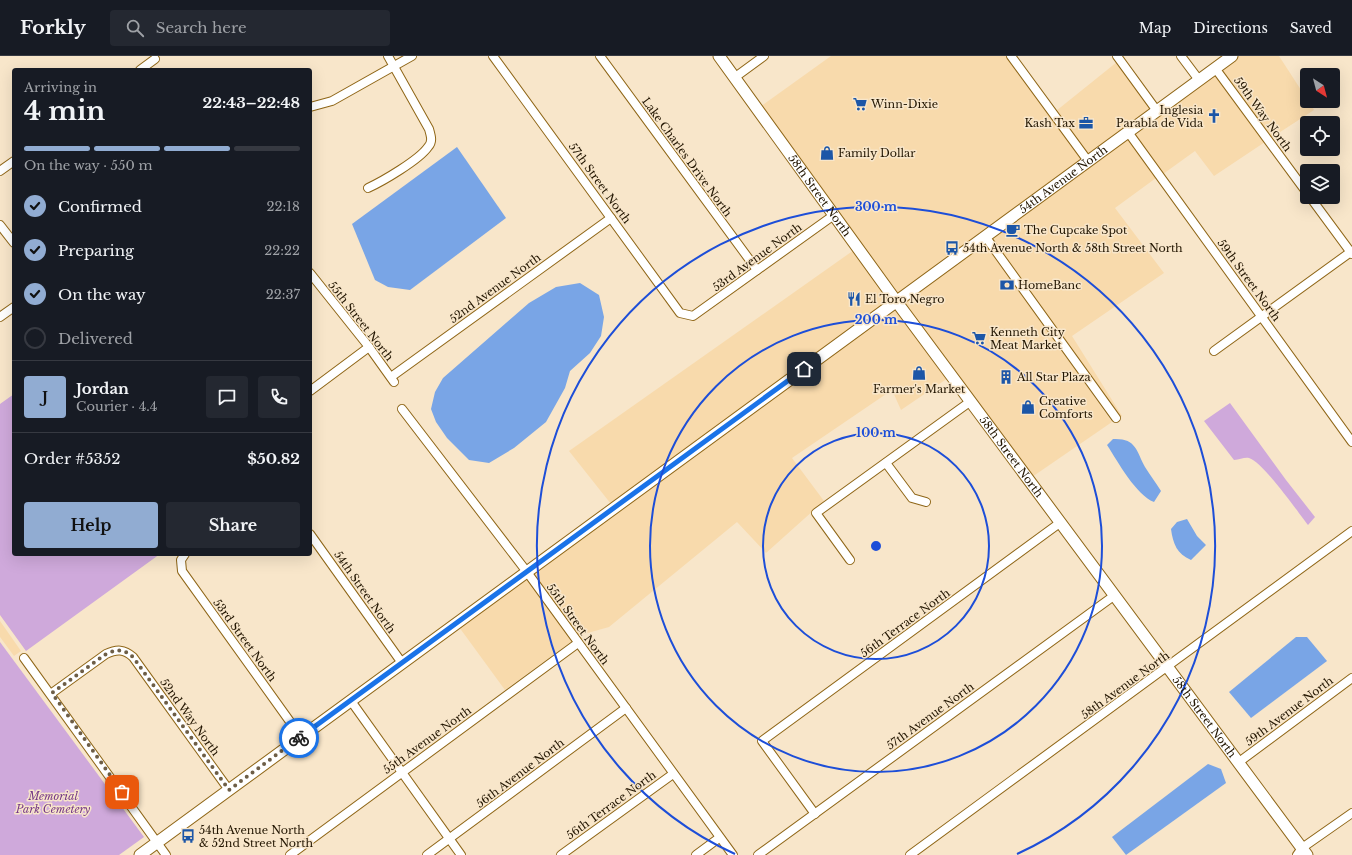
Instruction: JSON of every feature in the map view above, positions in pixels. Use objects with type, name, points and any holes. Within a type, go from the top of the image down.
[{"type":"main road","name":"58th Street North","points":[[719,56],[896,301],[1239,762],[1302,853]]},
{"type":"main road","name":"54th Avenue North","points":[[140,855],[1232,56]]},
{"type":"street","points":[[368,188],[394,174],[422,153],[429,147],[432,140],[429,130],[388,56]]},
{"type":"street","points":[[312,106],[332,101],[412,56]]},
{"type":"street","name":"57th Street North","points":[[493,56],[680,313],[693,316]]},
{"type":"street","name":"Lake Charles Drive North","points":[[600,56],[757,270]]},
{"type":"street","points":[[734,78],[764,56]]},
{"type":"street","points":[[1012,56],[1088,161]]},
{"type":"street","points":[[1117,56],[1157,111]]},
{"type":"street","points":[[1181,56],[1199,80]]},
{"type":"street","points":[[143,68],[155,59]]},
{"type":"street","name":"59th Way North","points":[[1215,68],[1300,183]]},
{"type":"street","name":"59th Street North","points":[[1128,132],[1352,442]]},
{"type":"street","points":[[0,171],[12,162]]},
{"type":"street","points":[[1214,351],[1351,252],[1315,204]]},
{"type":"street","name":"53rd Avenue North","points":[[693,316],[834,215]]},
{"type":"street","name":"52nd Avenue North","points":[[393,380],[611,218]]},
{"type":"street","points":[[0,225],[12,240]]},
{"type":"street","points":[[985,236],[1116,418]]},
{"type":"street","name":"55th Street North","points":[[312,276],[393,380]]},
{"type":"street","points":[[0,317],[12,308]]},
{"type":"street","points":[[312,390],[369,348]]},
{"type":"street","points":[[850,560],[816,513],[971,401]]},
{"type":"street","name":"55th Street North","points":[[402,409],[527,572],[733,855]]},
{"type":"street","points":[[886,463],[912,498],[926,502]]},
{"type":"street","name":"56th Terrace North","points":[[815,814],[762,741],[1061,522]]},
{"type":"street","name":"58th Avenue North","points":[[910,855],[1352,531]]},
{"type":"street","name":"54th Street North","points":[[312,537],[402,663]]},
{"type":"street","name":"53rd Street North","points":[[184,556],[181,560],[182,571],[301,737]]},
{"type":"street","name":"57th Avenue North","points":[[758,855],[1115,595]]},
{"type":"street","name":"55th Avenue North","points":[[290,855],[578,643]]},
{"type":"street","name":"52nd Way North","points":[[52,693],[106,654],[114,650],[126,651],[133,657],[229,790]]},
{"type":"street","points":[[24,658],[52,693],[166,855]]},
{"type":"street","name":"59th Avenue North","points":[[1239,762],[1352,678]]},
{"type":"street","points":[[351,701],[461,855]]},
{"type":"street","name":"56th Avenue North","points":[[427,855],[626,708]]},
{"type":"street","name":"56th Terrace North","points":[[561,855],[673,774]]},
{"type":"street","points":[[1302,853],[1352,812]]},
{"type":"street","points":[[696,855],[720,838]]},
{"type":"shaded area","points":[[831,56],[1007,56],[1082,160],[897,295],[760,107]]},
{"type":"shaded area","points":[[1239,56],[1279,56],[1300,88],[1300,108],[1313,108],[1314,110],[1305,116],[1300,116],[1300,119],[1271,138],[1221,69]]},
{"type":"shaded area","points":[[1117,62],[1151,110],[1089,155],[1056,111]]},
{"type":"shaded area","points":[[1215,74],[1265,142],[1214,176],[1195,151],[1163,174],[1134,133]]},
{"type":"shaded area","points":[[1127,138],[1156,178],[1115,208],[1164,273],[1072,336],[1122,416],[1119,418],[991,237]]},
{"type":"shaded area","points":[[985,242],[1112,422],[1032,477],[902,302]]},
{"type":"shaded area","points":[[854,250],[891,300],[611,504],[569,451]]},
{"type":"shaded area","points":[[896,307],[948,378],[901,410],[892,390],[792,458],[824,501],[766,553],[737,522],[609,627],[577,636],[532,573]]},
{"type":"shaded area","points":[[526,577],[572,641],[505,690],[459,627]]},
{"type":"shaded area","points":[[0,621],[21,651],[14,656],[0,637]]},
{"type":"green space","points":[[12,395],[12,556],[157,556],[26,651],[0,615],[0,404]]},
{"type":"green space","points":[[1230,403],[1315,517],[1308,525],[1280,488],[1263,469],[1249,458],[1234,460],[1204,421]]},
{"type":"green space","name":"Memorial Park Cemetery","points":[[0,642],[144,837],[119,855],[0,855]]},
{"type":"water","points":[[457,147],[506,218],[410,290],[388,287],[375,280],[352,224]]},
{"type":"water","points":[[580,283],[599,295],[604,317],[601,336],[590,353],[570,371],[565,388],[546,422],[514,448],[489,463],[469,460],[447,438],[436,422],[431,409],[435,392],[443,378],[529,303],[556,287]]},
{"type":"water","points":[[1113,439],[1121,439],[1131,443],[1137,450],[1145,467],[1161,491],[1154,502],[1141,493],[1122,469],[1107,445]]},
{"type":"water","points":[[1187,519],[1197,536],[1206,545],[1191,560],[1182,555],[1176,548],[1171,529],[1177,522]]},
{"type":"water","points":[[1296,637],[1307,637],[1327,661],[1251,718],[1229,692]]},
{"type":"water","points":[[1208,764],[1221,769],[1226,783],[1126,855],[1112,837]]},
{"type":"way so far","points":[[122,792],[52,693],[106,654],[114,650],[126,651],[133,657],[229,790],[299,738]]},
{"type":"place","name":"Winn-Dixie","points":[[860,104]]},
{"type":"place","name":"Inglesia Parabla de Vida","points":[[1214,116]]},
{"type":"place","name":"Kash Tax","points":[[1086,123]]},
{"type":"place","name":"Family Dollar","points":[[827,153]]},
{"type":"place","name":"The Cupcake Spot","points":[[1013,230]]},
{"type":"place","name":"54th Avenue North & 58th Street North","points":[[952,248]]},
{"type":"place","name":"HomeBanc","points":[[1007,285]]},
{"type":"place","name":"El Toro Negro","points":[[854,299]]},
{"type":"place","name":"Kenneth City Meat Market","points":[[979,338]]},
{"type":"place","name":"Farmer's Market","points":[[919,373]]},
{"type":"place","name":"All Star Plaza","points":[[1006,377]]},
{"type":"place","name":"Creative Comforts","points":[[1028,407]]},
{"type":"place","name":"54th Avenue North & 52nd Street North","points":[[188,836]]},
{"type":"route","points":[[299,738],[804,369]]}]
